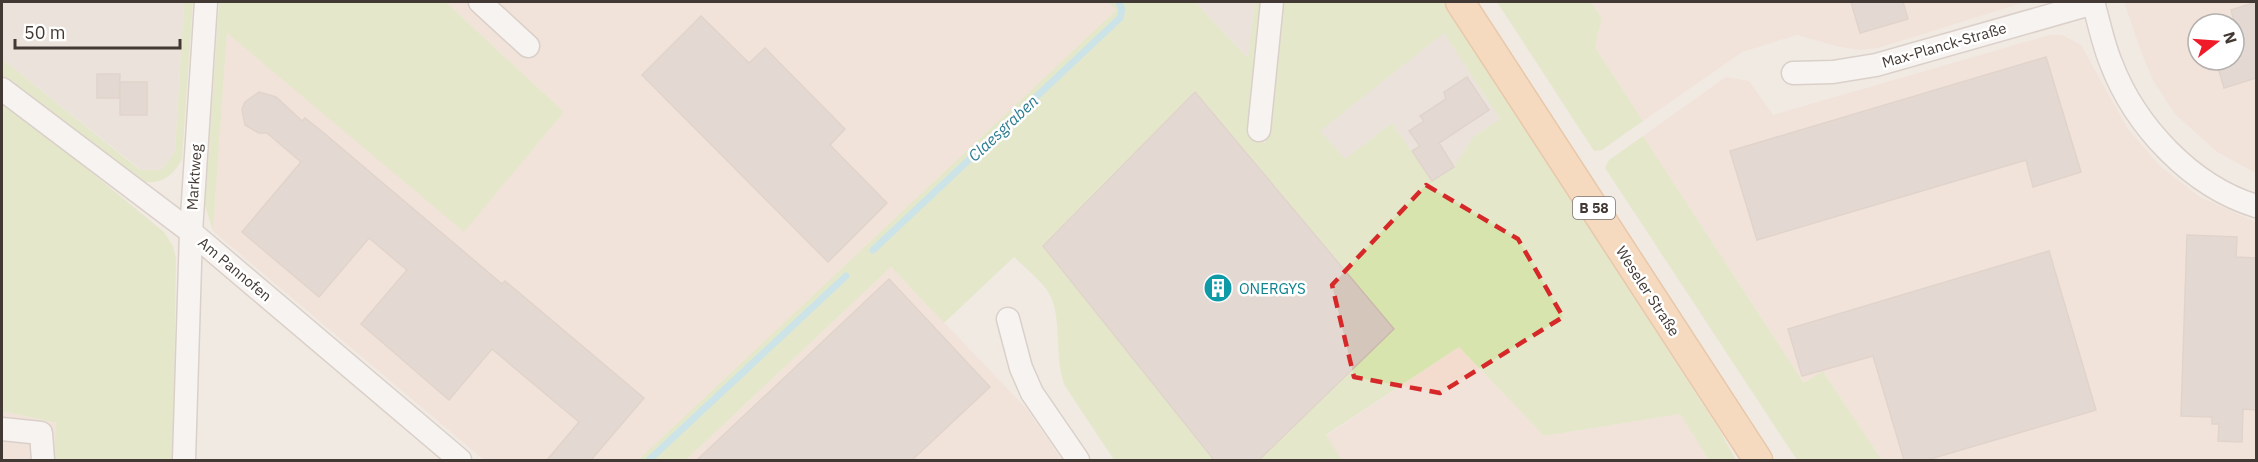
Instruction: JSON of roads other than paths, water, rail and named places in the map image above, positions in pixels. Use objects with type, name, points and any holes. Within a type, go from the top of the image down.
[{"type":"main road","name":"Weseler Straße","points":[[1460,2],[1758,460]]},
{"type":"street","name":"Marktweg","points":[[184,460],[191,232],[206,2]]},
{"type":"street","points":[[480,2],[528,46]]},
{"type":"street","points":[[1259,130],[1272,2]]},
{"type":"street","name":"Max-Planck-Straße","points":[[1793,73],[1833,72],[1876,65],[2093,2],[2110,63],[2133,108],[2156,136],[2199,176],[2235,200],[2256,206]]},
{"type":"street","name":"Am Pannofen","points":[[2,89],[191,232],[460,460]]},
{"type":"street","points":[[1008,319],[1032,393],[1078,460]]},
{"type":"street","points":[[2,429],[41,434],[43,460]]},
{"type":"waterway","name":"Claesgraben","points":[[873,250],[1120,18],[1122,10],[1119,2]]},
{"type":"waterway","name":"Claesgraben","points":[[649,460],[846,276]]},
{"type":"place","name":"ONERGYS","points":[[1218,288]]}]
